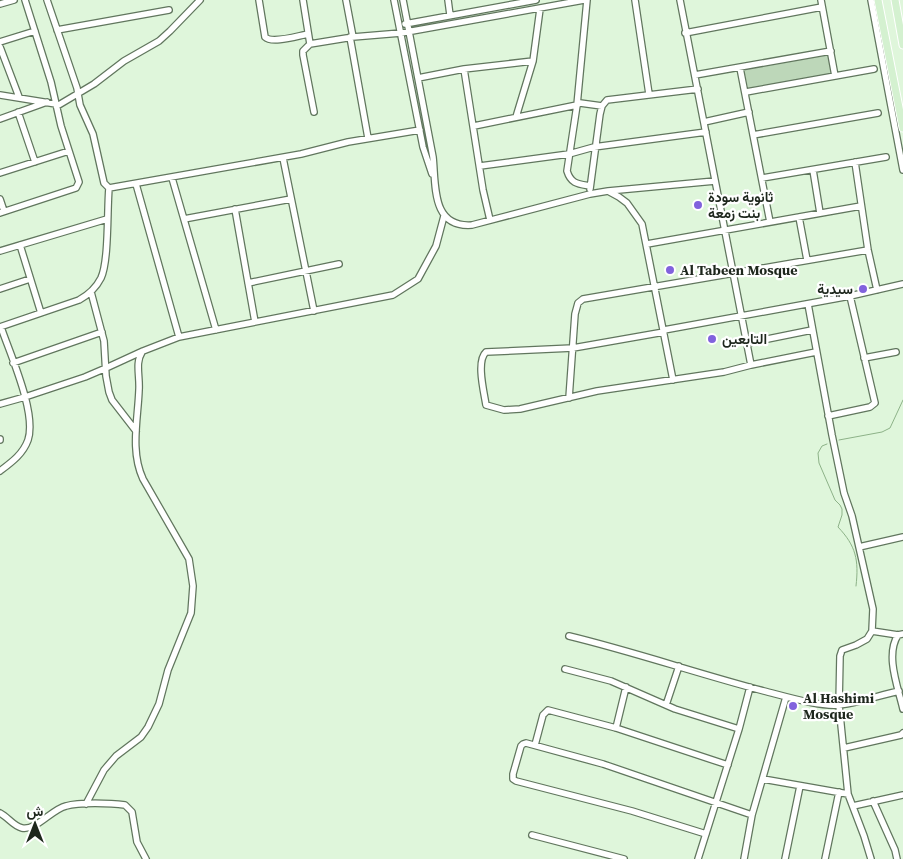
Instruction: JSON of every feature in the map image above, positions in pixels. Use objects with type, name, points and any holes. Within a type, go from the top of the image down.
[{"type":"main road","points":[[878,0],[903,128]]},
{"type":"main road","points":[[894,0],[903,45]]},
{"type":"street","points":[[0,4],[14,0]]},
{"type":"street","points":[[0,199],[2,212],[76,188],[79,182],[25,0]]},
{"type":"street","points":[[0,471],[19,456],[28,439],[30,421],[25,397],[0,327],[79,300],[91,292],[100,280],[105,266],[108,188],[104,183],[93,134],[82,111],[78,93],[47,0]]},
{"type":"street","points":[[0,95],[48,102],[56,105],[78,93],[124,61],[165,36],[200,0]]},
{"type":"street","points":[[259,0],[265,37],[267,39],[273,41],[308,34]]},
{"type":"street","points":[[303,0],[310,44]]},
{"type":"street","points":[[346,0],[368,138]]},
{"type":"street","points":[[394,0],[420,130],[434,178]]},
{"type":"street","points":[[403,0],[433,157],[434,178],[439,204],[444,216],[454,223],[463,225],[490,220],[608,191],[716,180]]},
{"type":"street","points":[[448,0],[450,15]]},
{"type":"street","points":[[400,24],[536,0]]},
{"type":"street","points":[[314,112],[303,55],[303,50],[310,44],[351,37],[409,32],[586,0],[577,106],[567,171],[572,182],[590,186]]},
{"type":"street","points":[[635,0],[649,94]]},
{"type":"street","points":[[680,0],[751,365]]},
{"type":"street","points":[[821,0],[835,76]]},
{"type":"street","points":[[871,0],[903,170]]},
{"type":"street","points":[[686,33],[822,7]]},
{"type":"street","points":[[516,117],[533,61],[540,8]]},
{"type":"street","points":[[57,30],[169,10]]},
{"type":"street","points":[[0,42],[35,31]]},
{"type":"street","points":[[0,47],[18,97]]},
{"type":"street","points":[[695,75],[831,51]]},
{"type":"street","points":[[418,78],[464,69],[533,61]]},
{"type":"street","points":[[740,68],[770,222]]},
{"type":"street","points":[[464,69],[490,220]]},
{"type":"street","points":[[746,92],[874,69]]},
{"type":"street","points":[[590,194],[594,147],[602,106],[607,100],[698,89]]},
{"type":"street","points":[[0,119],[48,102]]},
{"type":"street","points":[[474,126],[580,104],[602,106]]},
{"type":"street","points":[[18,112],[35,162]]},
{"type":"street","points":[[704,122],[749,112]]},
{"type":"street","points":[[753,135],[878,113]]},
{"type":"street","points":[[108,188],[283,158],[368,138],[420,130]]},
{"type":"street","points":[[480,166],[570,154],[594,147],[706,132]]},
{"type":"street","points":[[0,173],[69,151]]},
{"type":"street","points":[[762,178],[886,157]]},
{"type":"street","points":[[283,158],[314,311]]},
{"type":"street","points":[[854,162],[868,250],[877,290]]},
{"type":"street","points":[[813,170],[820,213]]},
{"type":"street","points":[[172,178],[216,330]]},
{"type":"street","points":[[136,184],[179,337]]},
{"type":"street","points":[[608,191],[627,202],[642,224],[656,286],[673,380]]},
{"type":"street","points":[[184,219],[291,198]]},
{"type":"street","points":[[647,244],[861,206]]},
{"type":"street","points":[[235,209],[255,322]]},
{"type":"street","points":[[0,404],[106,368],[143,350],[179,337],[398,293],[414,283],[421,274],[436,246],[444,216]]},
{"type":"street","points":[[799,217],[807,260]]},
{"type":"street","points":[[0,251],[107,219]]},
{"type":"street","points":[[20,245],[41,313]]},
{"type":"street","points":[[569,398],[575,308],[583,300],[868,250]]},
{"type":"street","points":[[248,283],[339,264]]},
{"type":"street","points":[[0,289],[30,279]]},
{"type":"street","points":[[816,352],[724,372],[597,392],[515,410],[504,410],[486,405],[482,379],[483,356],[486,352],[573,348],[850,296],[903,284]]},
{"type":"street","points":[[91,292],[106,350],[107,384],[112,400],[136,431]]},
{"type":"street","points":[[828,416],[870,407],[874,404],[850,296]]},
{"type":"street","points":[[808,304],[828,416],[872,609],[872,631],[867,638],[856,645],[842,650],[840,656],[839,705],[848,794],[871,859]]},
{"type":"street","points":[[748,343],[812,330]]},
{"type":"street","points":[[13,363],[102,332]]},
{"type":"street","points":[[86,804],[104,770],[116,756],[141,737],[148,727],[159,704],[166,677],[188,622],[193,604],[194,586],[189,559],[140,472],[137,459],[138,362],[143,350]]},
{"type":"street","points":[[864,358],[896,352]]},
{"type":"street","points":[[859,547],[903,537]]},
{"type":"street","points":[[872,631],[901,635]]},
{"type":"street","points":[[901,635],[894,642],[892,650],[903,709]]},
{"type":"street","points":[[569,636],[786,697],[839,705],[899,691]]},
{"type":"street","points":[[666,705],[679,666]]},
{"type":"street","points":[[565,669],[595,676],[626,687],[666,705],[738,729]]},
{"type":"street","points":[[616,728],[626,687]]},
{"type":"street","points":[[698,859],[728,765],[750,687]]},
{"type":"street","points":[[744,859],[752,815],[786,697]]},
{"type":"street","points":[[534,745],[542,715],[548,710],[616,728],[728,765]]},
{"type":"street","points":[[844,748],[903,733]]},
{"type":"street","points":[[706,834],[595,801],[516,781],[513,778],[513,774],[522,745],[526,743],[603,764],[752,815]]},
{"type":"street","points":[[763,778],[848,794]]},
{"type":"street","points":[[785,859],[800,786]]},
{"type":"street","points":[[825,859],[839,792]]},
{"type":"street","points":[[853,806],[903,794]]},
{"type":"street","points":[[872,801],[895,850],[897,859]]},
{"type":"street","points":[[0,813],[16,825],[27,828],[34,826],[62,807],[86,804],[121,804],[131,809],[137,842],[146,859]]},
{"type":"street","points":[[532,835],[624,859]]},
{"type":"green space","points":[[829,55],[832,74],[748,88],[744,70]]},
{"type":"waterway","points":[[839,440],[882,432],[890,428],[903,400]]},
{"type":"waterway","points":[[827,444],[822,446],[818,453],[819,463],[835,500],[842,509],[838,527],[849,541],[855,554],[857,568],[856,586]]},
{"type":"place","name":"ثانوية سودة بنت زمعة","points":[[698,205]]},
{"type":"place","name":"Al Tabeen Mosque","points":[[670,270]]},
{"type":"place","name":"سيدية","points":[[863,289]]},
{"type":"place","name":"التابعين","points":[[712,339]]},
{"type":"place","name":"Al Hashimi Mosque","points":[[793,706]]}]
